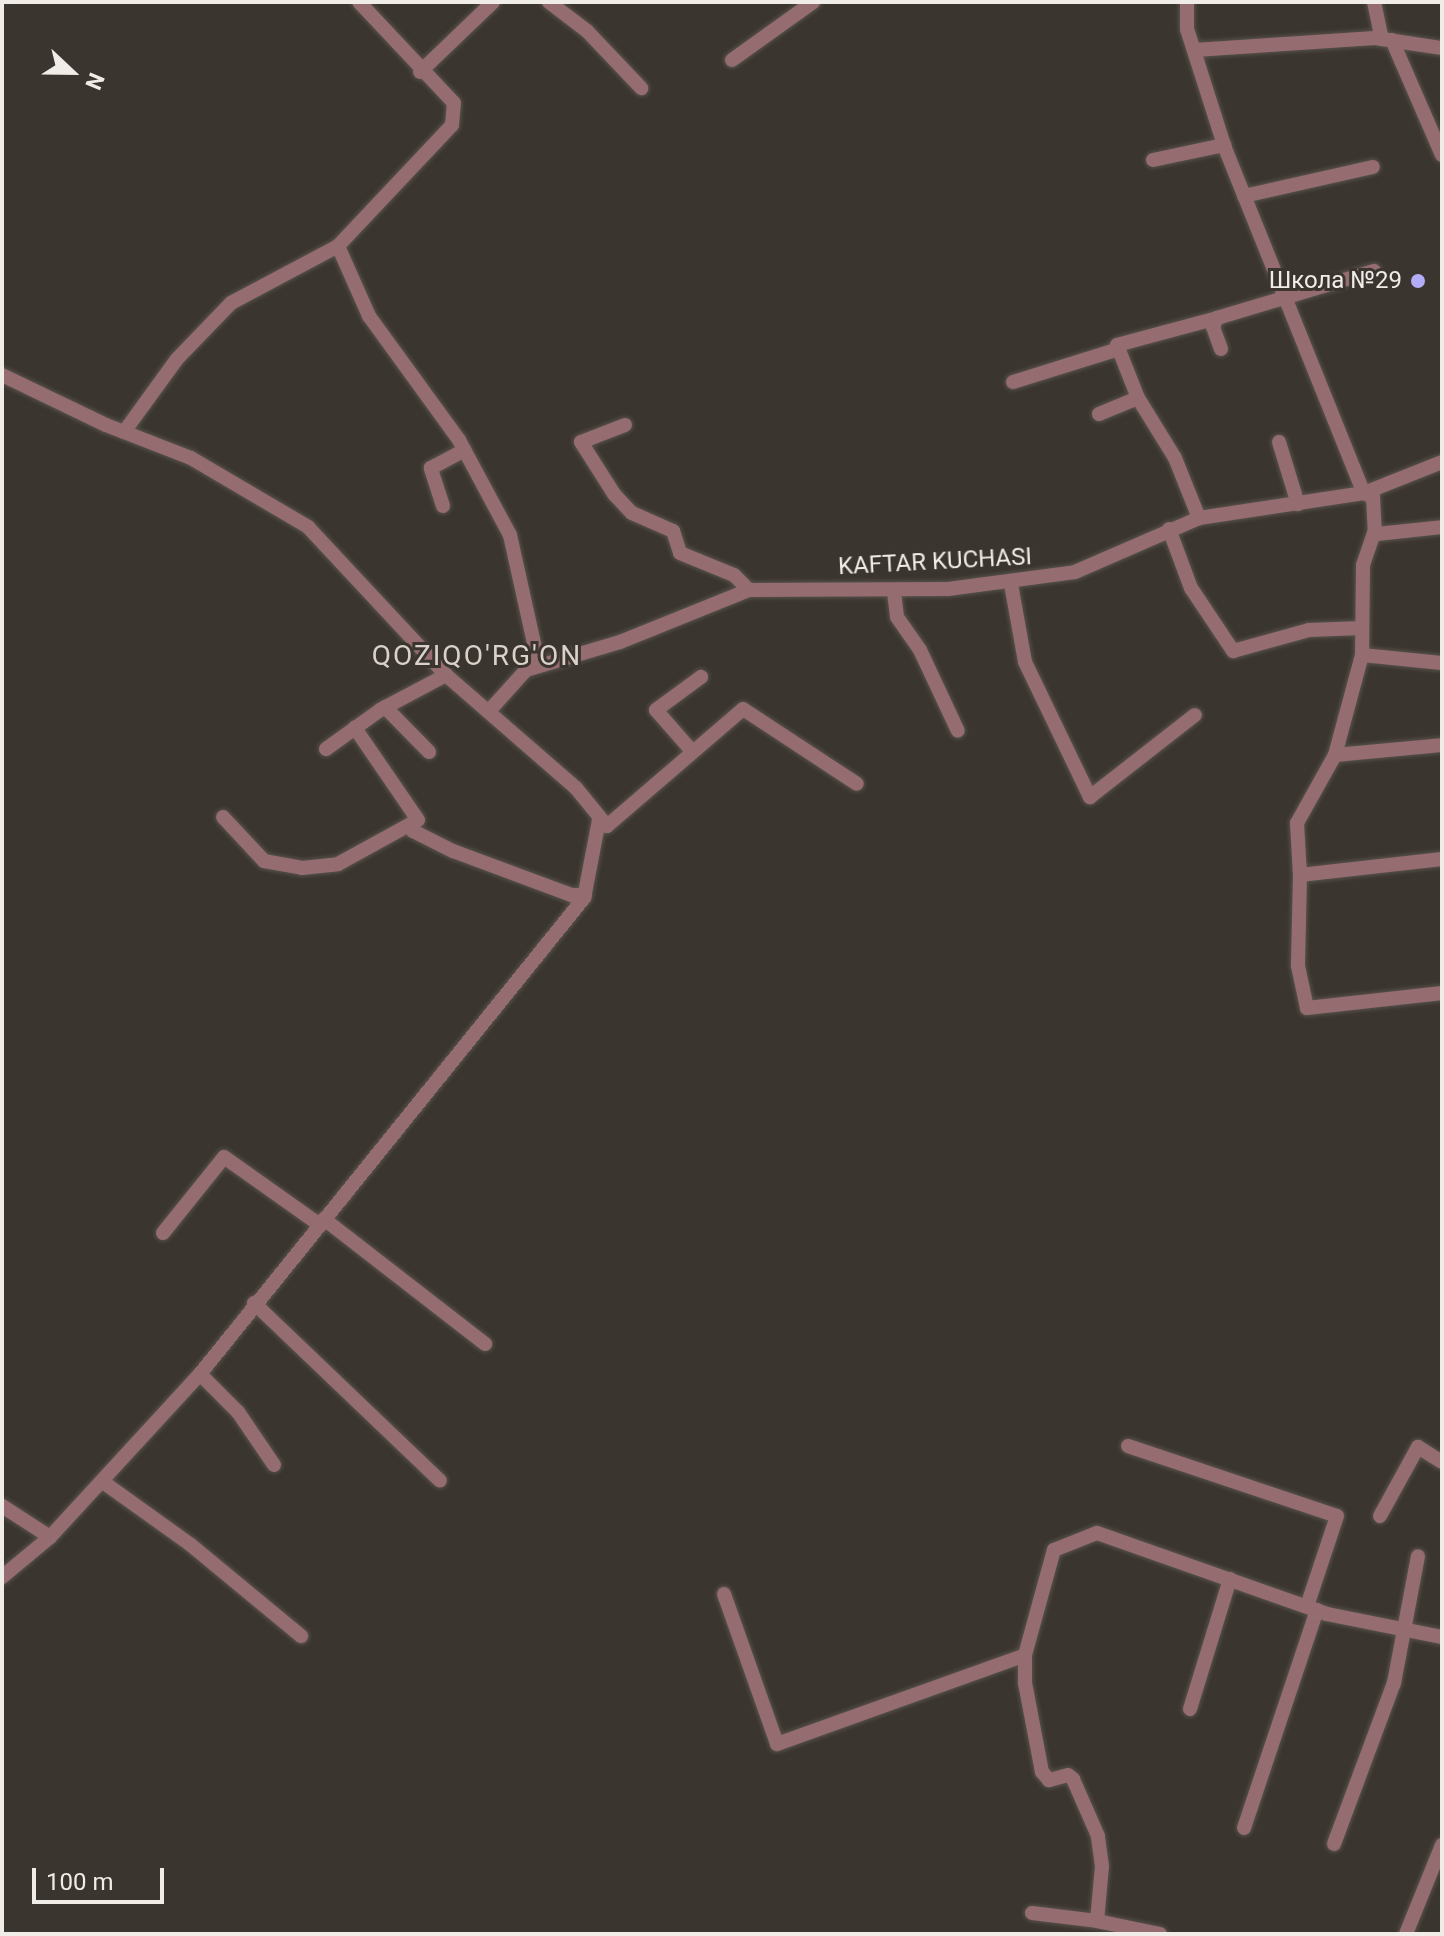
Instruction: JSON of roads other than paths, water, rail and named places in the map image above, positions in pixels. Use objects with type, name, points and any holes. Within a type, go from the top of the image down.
[{"type":"street","points":[[124,432],[177,359],[231,303],[338,246],[452,125],[454,103],[420,72],[359,2]]},
{"type":"street","points":[[420,72],[493,2]]},
{"type":"street","points":[[549,2],[587,31],[641,88]]},
{"type":"street","points":[[732,60],[813,2]]},
{"type":"street","points":[[1187,2],[1187,29],[1224,145],[1364,493],[1373,497],[1375,530],[1366,546],[1362,655],[1335,755],[1297,823],[1300,875],[1298,966],[1307,1008],[1442,993]]},
{"type":"street","points":[[1374,2],[1387,40],[1442,155]]},
{"type":"street","points":[[1195,50],[1387,40],[1442,48]]},
{"type":"street","points":[[1153,160],[1224,145]]},
{"type":"street","points":[[1244,196],[1373,167]]},
{"type":"street","points":[[338,246],[369,316],[465,450],[510,535],[539,666]]},
{"type":"street","points":[[1199,518],[1175,458],[1138,398],[1116,350],[1117,345],[1287,299],[1374,271]]},
{"type":"street","points":[[1217,318],[1213,327],[1221,349]]},
{"type":"street","points":[[1013,382],[1116,350]]},
{"type":"street","points":[[2,375],[124,432],[191,458],[308,527],[446,675],[490,710],[576,788],[599,820],[607,826],[691,750],[743,709],[857,784]]},
{"type":"street","points":[[1099,414],[1138,398]]},
{"type":"street","points":[[625,425],[581,442],[582,446],[632,513],[673,531],[674,550],[734,575],[749,590]]},
{"type":"street","points":[[1279,442],[1298,504]]},
{"type":"street","points":[[443,506],[431,468],[465,450]]},
{"type":"street","name":"KAFTAR KUCHASI","points":[[490,710],[526,670],[620,642],[749,590],[894,592],[1011,584],[1075,572],[1199,518],[1364,493],[1442,462]]},
{"type":"street","points":[[1375,530],[1377,534],[1442,527]]},
{"type":"street","points":[[1169,529],[1191,588],[1233,651],[1309,630],[1362,628]]},
{"type":"street","points":[[1011,584],[1025,662],[1090,797],[1195,715]]},
{"type":"street","points":[[894,592],[897,617],[920,650],[958,731]]},
{"type":"street","points":[[1362,655],[1442,663]]},
{"type":"street","points":[[326,749],[385,707],[446,675]]},
{"type":"street","points":[[691,750],[656,710],[701,677]]},
{"type":"street","points":[[385,707],[429,752]]},
{"type":"street","points":[[223,817],[264,861],[302,868],[338,864],[412,823],[418,814],[355,728]]},
{"type":"street","points":[[1335,755],[1442,745]]},
{"type":"street","points":[[2,1577],[50,1537],[200,1374],[585,895],[599,820]]},
{"type":"street","points":[[412,823],[413,831],[453,851],[571,895],[585,895]]},
{"type":"street","points":[[1300,875],[1442,859]]},
{"type":"street","points":[[163,1233],[224,1157],[322,1222],[485,1344]]},
{"type":"street","points":[[254,1303],[440,1481]]},
{"type":"street","points":[[200,1374],[238,1412],[274,1465]]},
{"type":"street","points":[[1128,1446],[1337,1516],[1244,1828]]},
{"type":"street","points":[[1380,1516],[1418,1447],[1442,1462]]},
{"type":"street","points":[[103,1482],[191,1545],[301,1636]]},
{"type":"street","points":[[2,1506],[50,1537]]},
{"type":"street","points":[[1097,1921],[1102,1866],[1098,1836],[1073,1779],[1068,1775],[1049,1780],[1042,1772],[1025,1683],[1025,1655],[1054,1550],[1097,1533],[1312,1608],[1442,1637]]},
{"type":"street","points":[[1334,1844],[1394,1683],[1408,1629],[1418,1556]]},
{"type":"street","points":[[1190,1709],[1230,1579]]},
{"type":"street","points":[[724,1594],[777,1744],[1025,1655]]},
{"type":"street","points":[[1406,1934],[1442,1845]]},
{"type":"street","points":[[1032,1913],[1097,1921],[1160,1934]]},
{"type":"place","name":"Школа №29","points":[[1418,281]]},
{"type":"district","name":"QOZIQO'RG'ON","points":[[477,656]]}]
